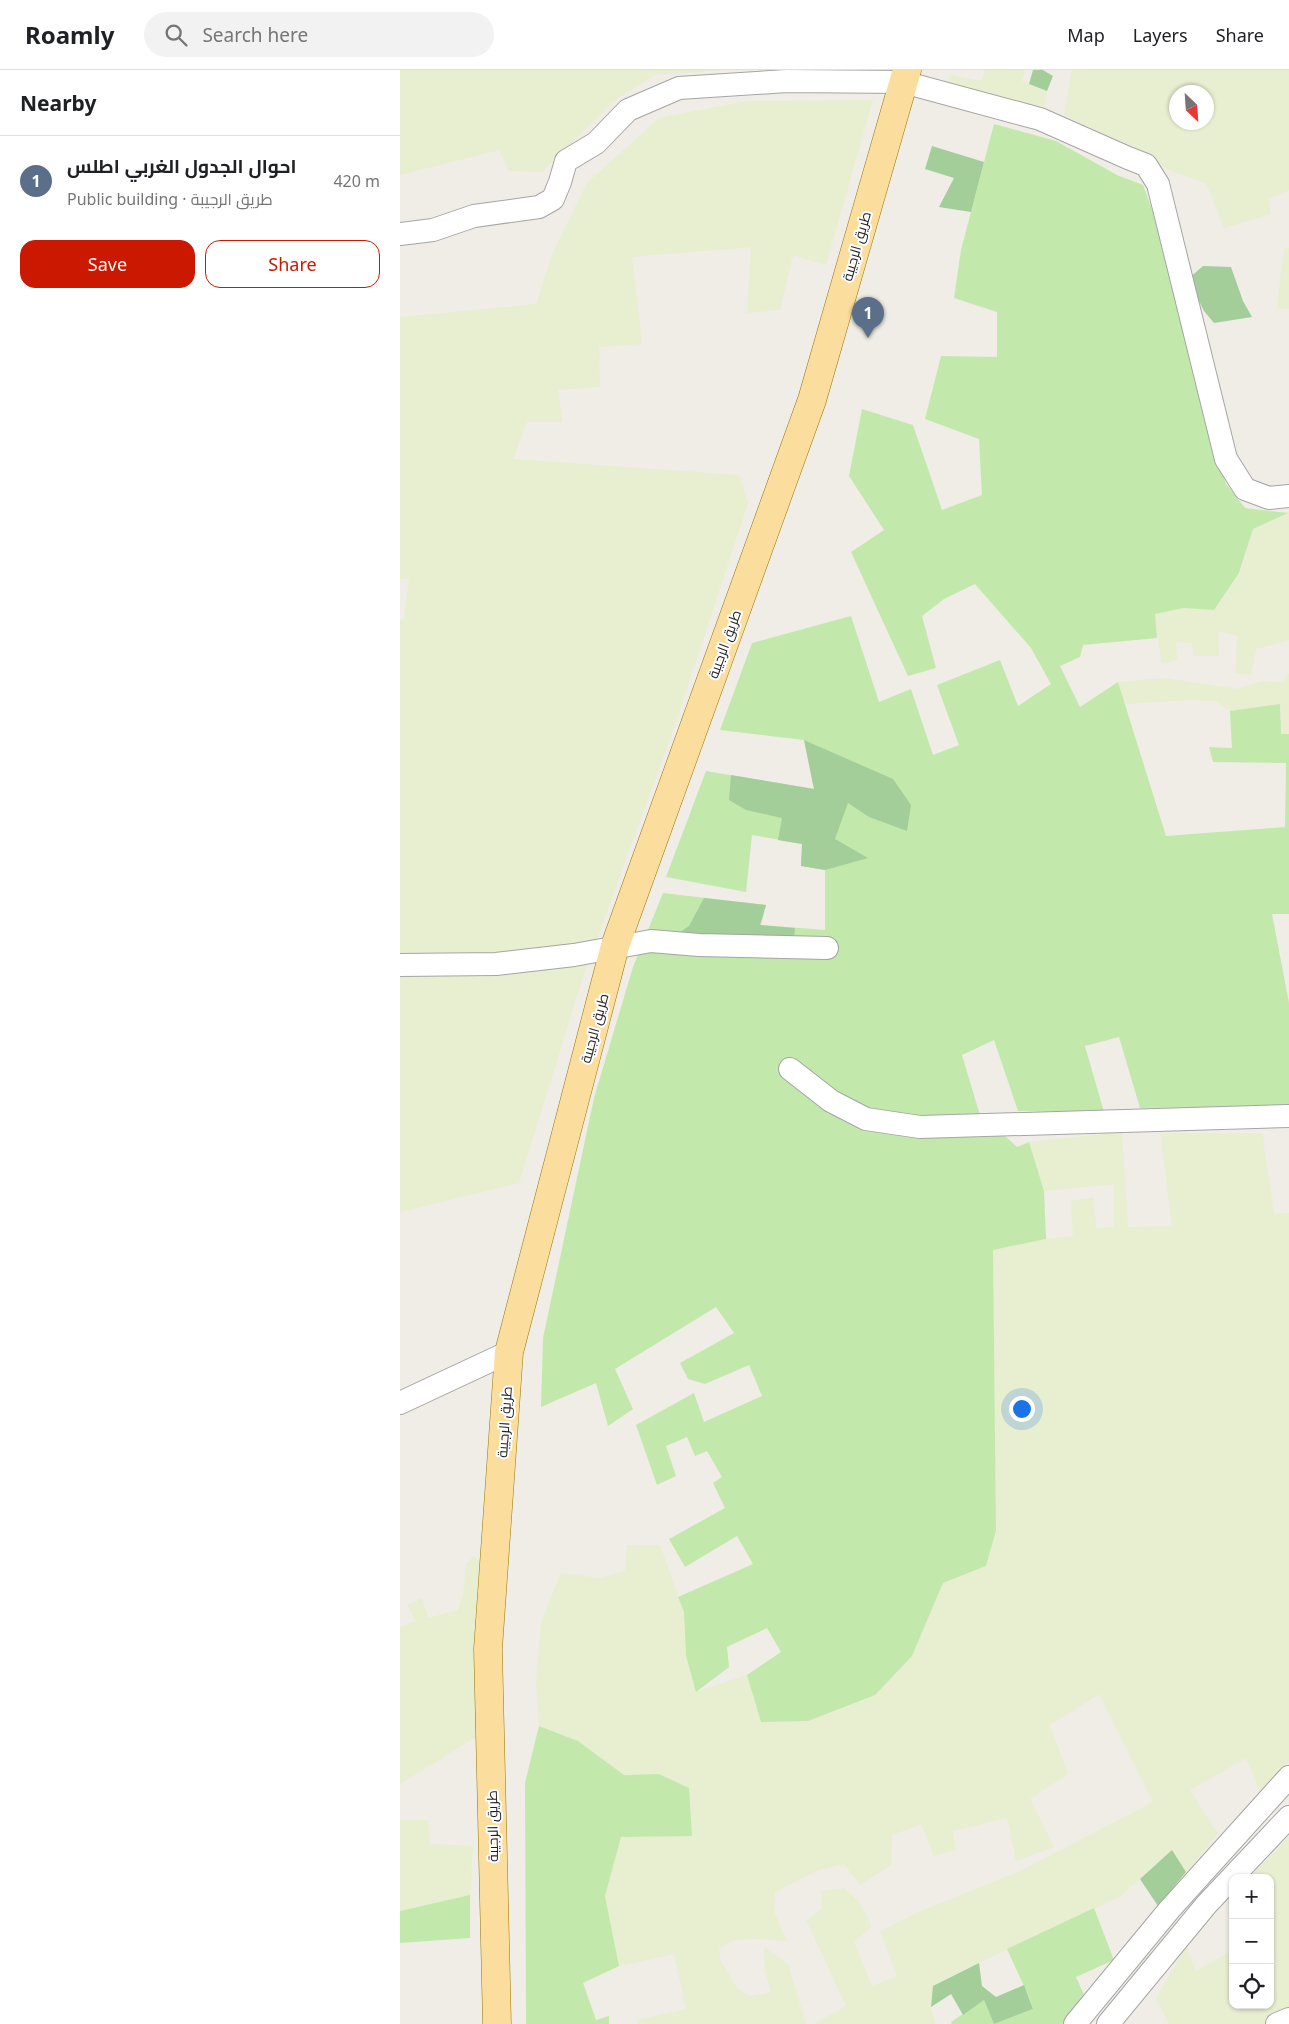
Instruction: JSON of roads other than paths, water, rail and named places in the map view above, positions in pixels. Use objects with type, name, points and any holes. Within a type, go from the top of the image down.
[{"type":"main road","name":"طريق الرجيبة","points":[[497,2024],[488,1649],[509,1352],[615,946],[812,400],[905,76]]},
{"type":"street","points":[[400,234],[433,230],[474,216],[539,207],[553,199],[566,161],[596,143],[628,110],[680,88],[905,76],[1040,119],[1146,165],[1158,184],[1226,459],[1245,489],[1269,498],[1289,496]]},
{"type":"street","points":[[400,965],[496,964],[574,955],[615,946],[651,941],[699,945],[827,948]]},
{"type":"street","points":[[790,1069],[831,1101],[866,1119],[920,1127],[1289,1116]]},
{"type":"street","points":[[400,1403],[509,1352]]},
{"type":"street","points":[[1075,2024],[1169,1910],[1289,1777]]},
{"type":"street","points":[[1108,2024],[1206,1905],[1289,1816]]},
{"type":"street","points":[[1277,2024],[1289,2019]]},
{"type":"place","name":"احوال الجدول الغربي اطلس","points":[[868,338]]}]
